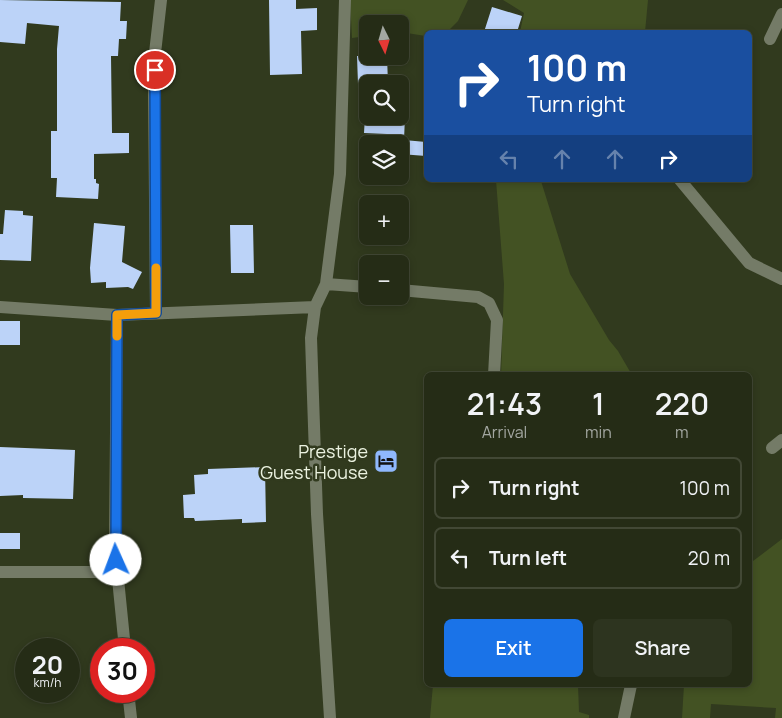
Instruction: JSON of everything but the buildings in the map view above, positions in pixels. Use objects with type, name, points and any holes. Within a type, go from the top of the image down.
[{"type":"street","points":[[156,313],[154,87],[155,53],[161,0]]},
{"type":"street","points":[[330,718],[316,504],[312,338],[315,307],[326,284],[340,174],[345,0]]},
{"type":"street","points":[[770,38],[782,14]]},
{"type":"street","points":[[682,182],[750,263],[782,279]]},
{"type":"street","points":[[326,284],[359,286]]},
{"type":"street","points":[[409,291],[478,297],[489,304],[497,320],[494,372]]},
{"type":"street","points":[[0,307],[117,315],[315,307]]},
{"type":"street","points":[[117,315],[116,549],[123,638]]},
{"type":"street","points":[[772,448],[782,440]]},
{"type":"street","points":[[0,572],[118,572]]},
{"type":"street","points":[[624,718],[631,687]]},
{"type":"street","points":[[129,703],[131,718]]},
{"type":"green space","points":[[350,0],[468,0],[458,21],[449,30],[424,30],[424,36],[409,33],[409,15],[359,15],[359,37],[352,38]]},
{"type":"green space","points":[[503,0],[648,0],[645,30],[520,30],[524,13]]},
{"type":"green space","points":[[496,182],[541,182],[570,274],[630,372],[501,372],[504,284]]},
{"type":"green space","points":[[782,539],[782,718],[775,718],[776,708],[711,704],[710,718],[682,718],[684,687],[752,687],[752,562]]},
{"type":"green space","points":[[433,687],[578,687],[579,712],[589,715],[589,718],[430,718]]},
{"type":"slow traffic","points":[[117,336],[117,315],[156,313],[156,268]]},
{"type":"place","name":"Prestige Guest House","points":[[386,461]]},
{"type":"route","points":[[116,560],[117,315],[156,313],[155,70]]}]
